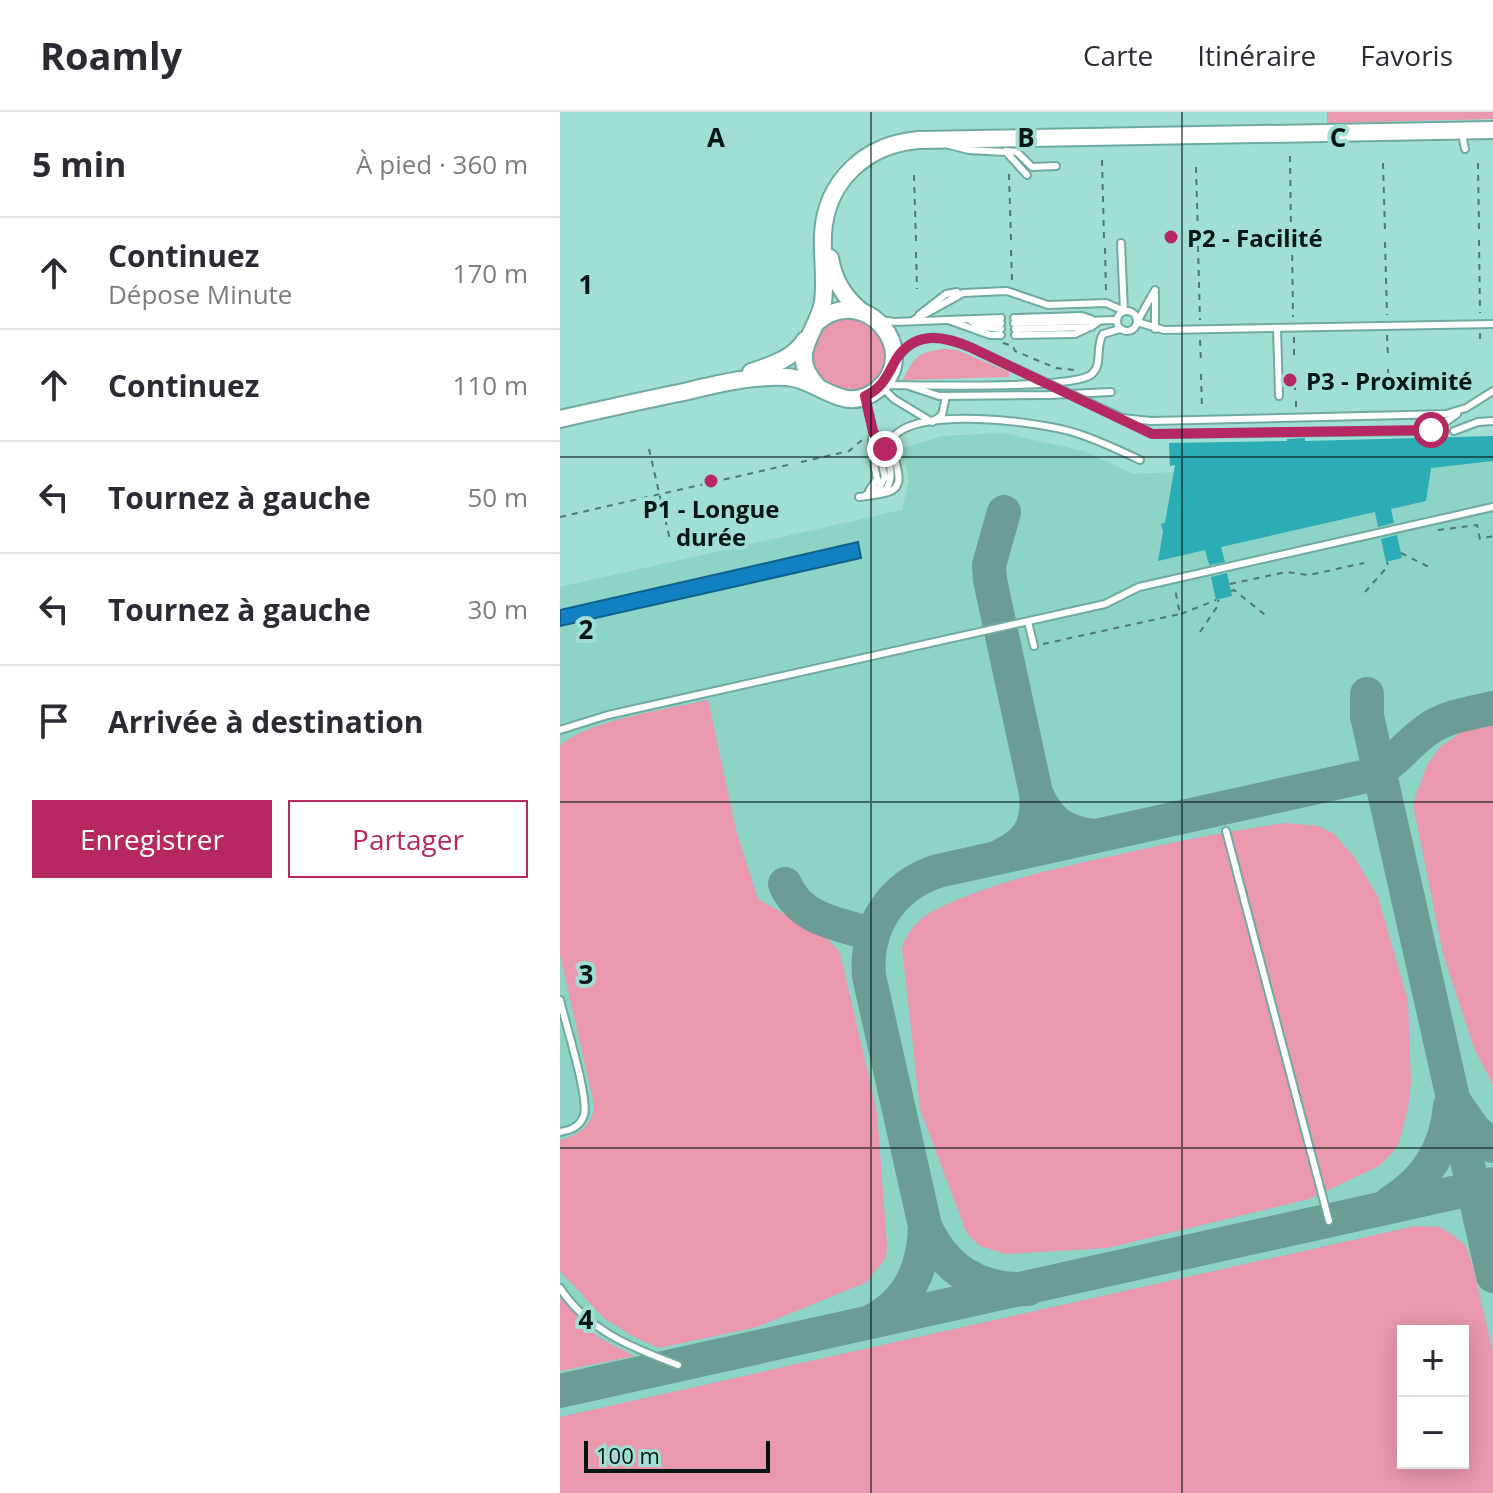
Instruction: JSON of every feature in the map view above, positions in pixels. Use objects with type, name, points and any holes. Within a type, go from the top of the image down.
[{"type":"street","points":[[818,387],[805,364],[803,353],[822,307],[825,220],[837,187],[851,169],[880,149],[904,141],[1493,130]]},
{"type":"street","points":[[560,419],[715,384],[777,377],[797,378],[840,399],[865,396],[881,385],[891,368],[890,337],[869,315],[844,296],[832,269],[830,232],[836,205],[849,182],[874,160],[897,150],[942,141]]},
{"type":"street","points":[[715,384],[784,360],[793,354],[822,318],[839,311],[869,315]]},
{"type":"lane","points":[[1461,130],[1465,149]]},
{"type":"lane","points":[[942,141],[955,148],[1017,152],[1032,167],[1056,166]]},
{"type":"lane","points":[[1003,151],[1009,153],[1027,175]]},
{"type":"lane","points":[[1099,321],[1075,334],[1015,326],[1099,321],[1117,320],[1124,311],[1121,243]]},
{"type":"lane","points":[[881,385],[1026,384],[1081,380],[1095,372],[1099,340],[1103,334],[1135,328],[1155,290],[1155,329]]},
{"type":"lane","points":[[914,320],[963,293],[1007,291],[1048,305],[1106,303],[1134,313],[1137,322]]},
{"type":"lane","points":[[869,315],[894,322],[943,319],[1001,329]]},
{"type":"lane","points":[[943,319],[990,335],[1001,329]]},
{"type":"lane","points":[[1117,320],[1120,329]]},
{"type":"lane","points":[[1137,322],[1155,329],[1493,324]]},
{"type":"lane","points":[[1277,328],[1279,396]]},
{"type":"lane","points":[[891,368],[902,352],[924,337],[942,337],[972,348],[1152,434],[1424,431],[1436,429],[1493,391]]},
{"type":"lane","points":[[881,385],[894,399],[932,422]]},
{"type":"lane","points":[[905,385],[930,395],[946,396],[1111,392]]},
{"type":"lane","points":[[859,497],[869,491],[877,479],[872,452],[873,432],[865,396]]},
{"type":"lane","points":[[932,422],[942,415],[946,396]]},
{"type":"lane","points":[[1122,418],[1151,421],[1439,415],[1466,408]]},
{"type":"lane","points":[[859,497],[886,495],[898,485],[891,441],[901,428],[932,422],[986,419],[1050,426],[1086,436],[1140,460]]},
{"type":"lane","points":[[1454,431],[1478,422],[1493,421]]},
{"type":"lane","points":[[859,497],[883,491],[891,479],[885,449],[873,432]]},
{"type":"lane","points":[[560,730],[608,715],[1105,604],[1139,587],[1493,507]]},
{"type":"lane","points":[[1028,622],[1034,646]]},
{"type":"lane","points":[[1226,831],[1329,1221]]},
{"type":"lane","points":[[560,1000],[585,1104],[579,1124],[573,1130],[560,1132]]},
{"type":"lane","points":[[560,1288],[575,1308],[610,1336],[678,1365]]},
{"type":"path","points":[[1290,156],[1291,234]]},
{"type":"path","points":[[1102,160],[1104,238]]},
{"type":"path","points":[[1383,163],[1385,231]]},
{"type":"path","points":[[1478,163],[1479,230]]},
{"type":"path","points":[[1196,167],[1198,236]]},
{"type":"path","points":[[1009,174],[1011,240]]},
{"type":"path","points":[[914,175],[916,242]]},
{"type":"path","points":[[1479,240],[1480,319]]},
{"type":"path","points":[[1385,242],[1387,320]]},
{"type":"path","points":[[1292,243],[1293,322]]},
{"type":"path","points":[[1198,246],[1200,325]]},
{"type":"path","points":[[1105,248],[1106,298]]},
{"type":"path","points":[[1011,250],[1012,286]]},
{"type":"path","points":[[916,252],[917,289]]},
{"type":"path","points":[[1001,329],[1056,368],[1095,372]]},
{"type":"path","points":[[1480,329],[1480,343]]},
{"type":"path","points":[[1387,330],[1388,358]]},
{"type":"path","points":[[1294,332],[1294,360]]},
{"type":"path","points":[[1200,334],[1201,362]]},
{"type":"path","points":[[1388,369],[1389,389]]},
{"type":"path","points":[[1295,372],[1295,391]]},
{"type":"path","points":[[1201,374],[1202,409]]},
{"type":"path","points":[[1296,401],[1296,407]]},
{"type":"path","points":[[801,462],[849,451],[866,437]]},
{"type":"path","points":[[649,449],[670,540]]},
{"type":"path","points":[[560,517],[792,464]]},
{"type":"path","points":[[1437,530],[1477,525],[1480,539],[1493,536]]},
{"type":"path","points":[[1401,553],[1429,567]]},
{"type":"path","points":[[1365,592],[1388,566],[1387,562]]},
{"type":"path","points":[[1230,584],[1286,572],[1309,575],[1364,563]]},
{"type":"path","points":[[1172,580],[1180,614]]},
{"type":"path","points":[[1231,591],[1234,590],[1269,618]]},
{"type":"path","points":[[1034,646],[1180,614],[1217,600],[1219,604],[1200,632]]},
{"type":"shaded area","points":[[1327,112],[1493,112],[1493,119],[1327,123]]},
{"type":"shaded area","points":[[848,318],[869,324],[879,334],[885,355],[879,376],[869,386],[848,392],[827,386],[817,376],[811,355],[817,334],[827,324]]},
{"type":"shaded area","points":[[945,349],[957,350],[1009,372],[1009,377],[903,380],[918,357]]},
{"type":"shaded area","points":[[1003,433],[1084,451],[1133,474],[1493,457],[1493,1493],[560,1493],[560,587],[902,510],[909,480],[903,448],[942,436]]},
{"type":"shaded area","points":[[708,700],[737,834],[758,899],[827,938],[840,953],[877,1112],[887,1245],[886,1257],[867,1282],[757,1327],[659,1348],[604,1318],[560,1271],[560,1140],[584,1128],[591,1118],[594,1104],[560,955],[560,746],[589,729],[609,722]]},
{"type":"shaded area","points":[[1493,725],[1493,1085],[1474,1048],[1443,954],[1413,804],[1427,765],[1440,747],[1463,731]]},
{"type":"shaded area","points":[[1286,823],[1318,826],[1334,834],[1355,858],[1378,897],[1408,1001],[1411,1082],[1399,1143],[1392,1153],[1379,1166],[1309,1199],[1107,1248],[1006,1254],[980,1246],[967,1234],[920,1109],[902,948],[911,930],[937,909],[1023,877],[1177,842]]},
{"type":"shaded area","points":[[1415,1226],[1440,1227],[1465,1245],[1493,1352],[1493,1493],[560,1493],[560,1417]]},
{"type":"shaded area","points":[[560,1298],[598,1337],[634,1356],[560,1371]]},
{"type":"water","points":[[858,542],[861,558],[560,626],[560,610]]},
{"type":"building","points":[[1493,436],[1493,461],[1431,468],[1426,501],[1391,509],[1394,523],[1378,527],[1375,512],[1221,547],[1225,562],[1209,565],[1205,550],[1158,561],[1163,532],[1161,524],[1165,523],[1175,465],[1170,466],[1169,443]]},
{"type":"building","points":[[1397,535],[1402,558],[1386,562],[1381,539]]},
{"type":"building","points":[[1227,573],[1232,596],[1216,600],[1211,577]]},
{"type":"taxiway","points":[[1004,512],[989,565],[990,580],[1036,793]]},
{"type":"taxiway","points":[[1367,694],[1367,716],[1493,1276]]},
{"type":"taxiway","points":[[1028,1289],[994,1286],[966,1275],[943,1255],[925,1226],[869,976],[871,941],[884,911],[894,898],[921,878],[938,871],[1367,776],[1392,761],[1434,725],[1493,708]]},
{"type":"taxiway","points":[[1000,856],[1018,845],[1030,832],[1036,815],[1036,793],[1058,824],[1074,832],[1095,836]]},
{"type":"taxiway","points":[[785,884],[800,906],[810,913],[872,934]]},
{"type":"taxiway","points":[[1456,1104],[1474,1130],[1493,1146]]},
{"type":"taxiway","points":[[1390,1203],[1414,1184],[1432,1162],[1444,1136],[1450,1106]]},
{"type":"taxiway","points":[[560,1391],[1493,1184]]},
{"type":"taxiway","points":[[872,1321],[896,1303],[912,1281],[922,1255],[925,1226]]},
{"type":"place","name":"P2 - Facilité","points":[[1171,237]]},
{"type":"place","name":"P3 - Proximité","points":[[1290,380]]},
{"type":"place","name":"P1 - Longue durée","points":[[711,481]]},
{"type":"route","points":[[885,449],[873,432],[865,396],[874,392],[884,381],[902,352],[919,339],[929,336],[948,338],[972,348],[1152,434],[1431,430]]}]
